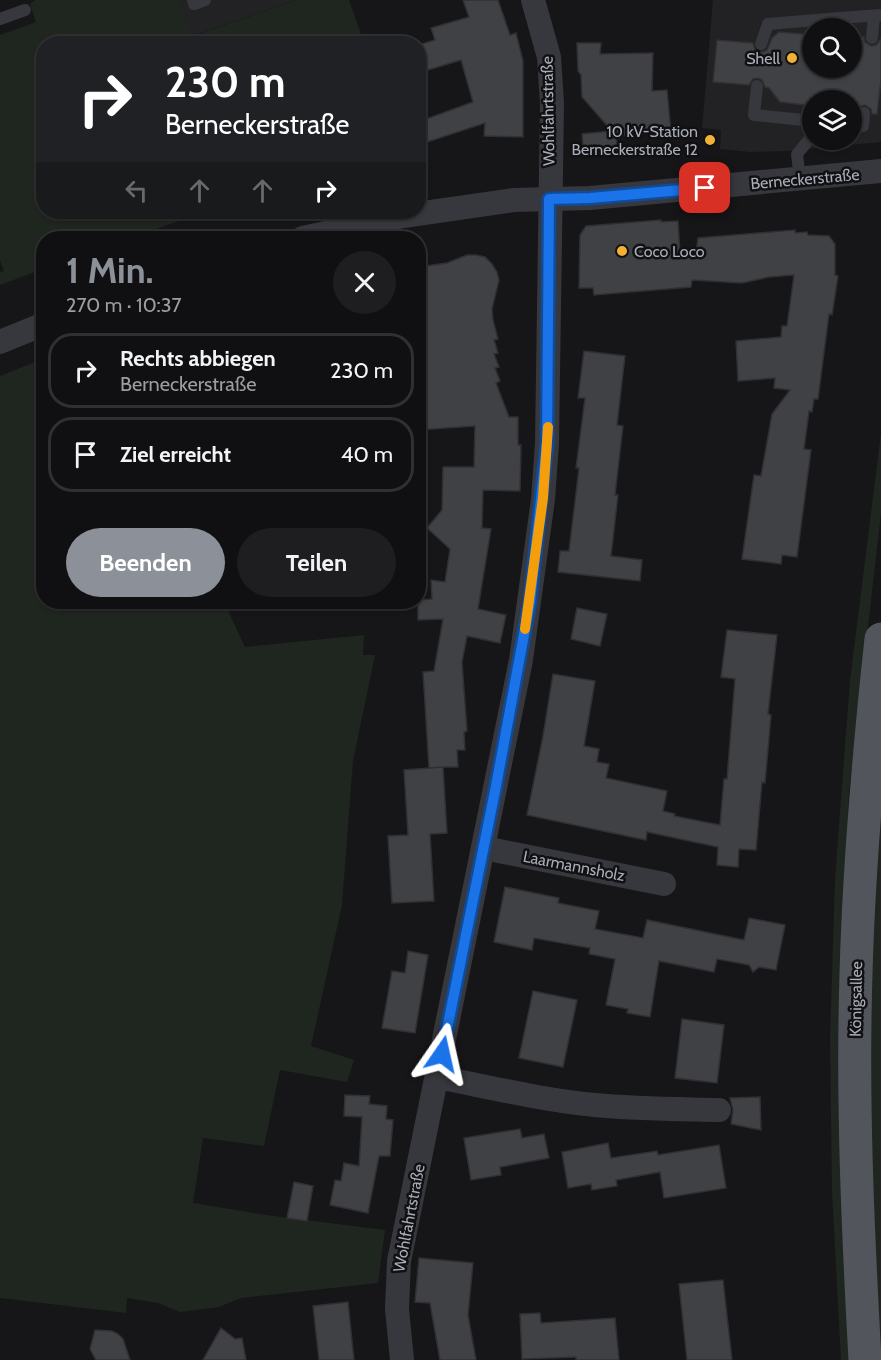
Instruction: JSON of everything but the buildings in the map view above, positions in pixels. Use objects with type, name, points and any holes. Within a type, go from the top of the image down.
[{"type":"main road","name":"Königsallee","points":[[865,1360],[857,1189],[856,984],[861,869],[881,639]]},
{"type":"street","name":"Wohlfahrtstraße","points":[[402,1360],[397,1309],[399,1261],[484,848],[520,660],[543,498],[547,443],[552,103],[549,57],[534,0]]},
{"type":"street","name":"Berneckerstraße","points":[[426,213],[514,200],[590,198],[881,171]]},
{"type":"street","name":"Berneckerstraße","points":[[335,231],[389,219]]},
{"type":"street","points":[[0,342],[36,327]]},
{"type":"street","name":"Laarmannsholz","points":[[484,848],[664,884]]},
{"type":"street","points":[[437,1077],[594,1105],[645,1109],[719,1110]]},
{"type":"lane","points":[[193,0],[194,4],[205,0]]},
{"type":"lane","points":[[0,19],[26,10]]},
{"type":"lane","points":[[862,18],[878,15],[872,38]]},
{"type":"lane","points":[[761,44],[768,24],[802,24]]},
{"type":"lane","points":[[757,86],[754,115],[802,120]]},
{"type":"lane","points":[[862,126],[864,113]]},
{"type":"lane","points":[[800,179],[797,154],[802,148]]},
{"type":"shaded area","points":[[35,0],[180,0],[193,36],[36,36],[36,219],[185,219],[150,231],[36,231],[36,272],[0,285],[0,272],[4,271],[0,260],[0,35],[36,22],[30,4]]},
{"type":"shaded area","points":[[180,0],[297,0],[192,36]]},
{"type":"shaded area","points":[[297,0],[349,0],[362,36],[193,36]]},
{"type":"shaded area","points":[[713,0],[881,0],[881,142],[862,144],[862,90],[802,90],[802,149],[750,152],[720,149],[721,130],[702,128]]},
{"type":"shaded area","points":[[36,362],[36,609],[227,609],[245,647],[364,635],[363,655],[375,655],[353,761],[342,905],[311,1046],[354,1060],[347,1082],[280,1070],[264,1146],[203,1138],[193,1203],[385,1230],[378,1283],[241,1298],[219,1307],[180,1312],[158,1303],[127,1298],[126,1313],[0,1298],[0,376]]},
{"type":"shaded area","points":[[881,433],[881,513],[849,793],[845,879],[851,1360],[841,1360],[832,1192],[830,1039],[835,879],[850,680]]},
{"type":"shaded area","points":[[881,787],[881,1360],[874,1263],[869,1039],[874,881]]},
{"type":"slow traffic","points":[[525,629],[543,498],[548,427]]},
{"type":"place","name":"Shell","points":[[792,58]]},
{"type":"place","name":"10 kV-Station Berneckerstraße 12","points":[[710,140]]},
{"type":"place","name":"Coco Loco","points":[[622,251]]},
{"type":"route","points":[[442,1054],[530,602],[543,498],[547,443],[549,199],[590,198],[705,188]]}]
